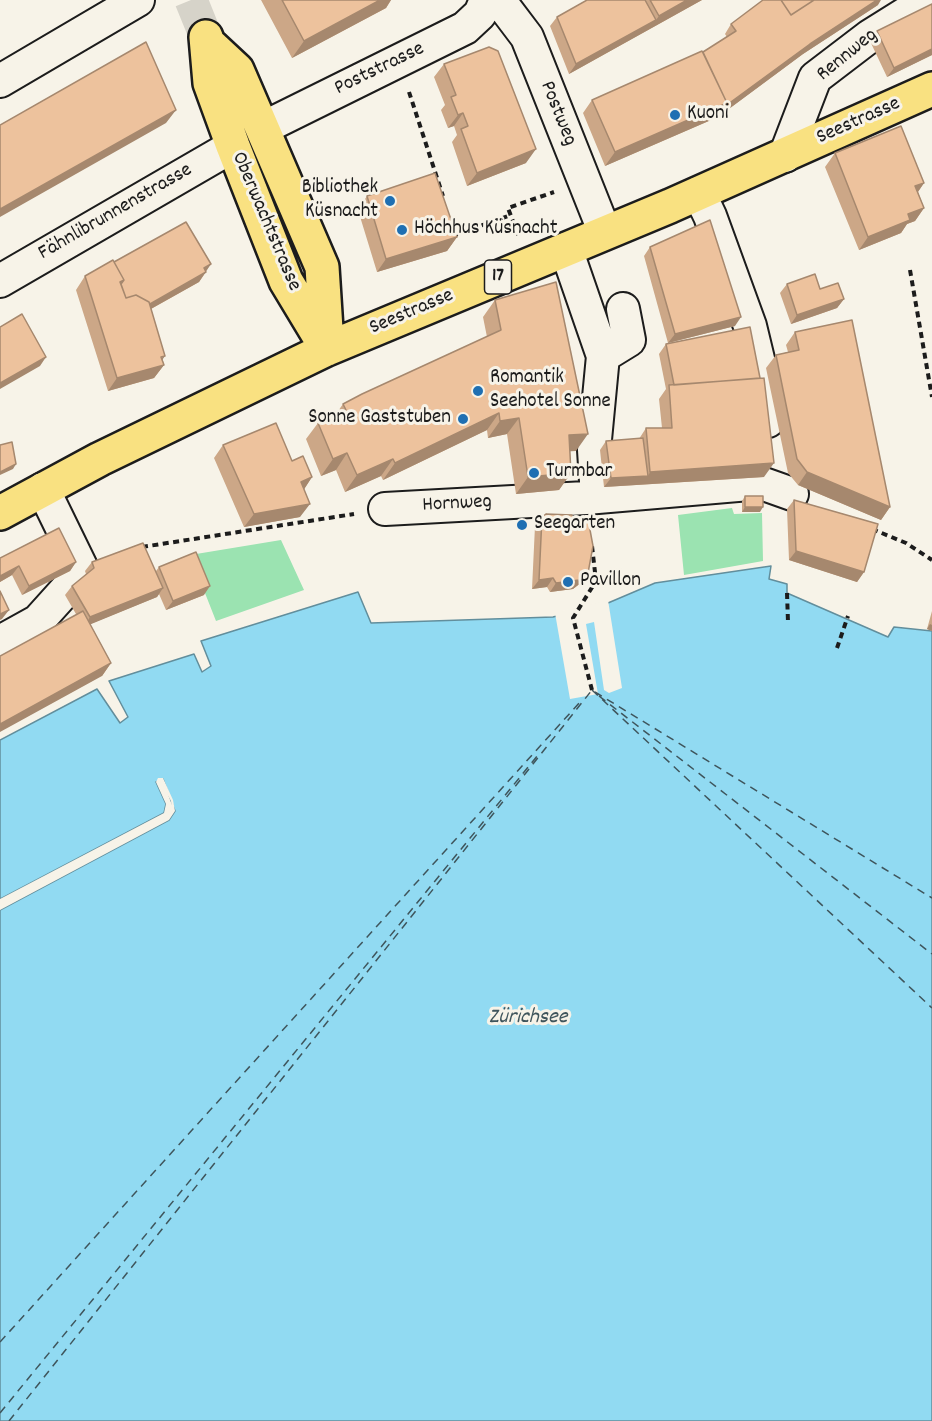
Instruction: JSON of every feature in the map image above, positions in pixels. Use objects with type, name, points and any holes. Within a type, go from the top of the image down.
[{"type":"main road","name":"Oberwachtstrasse","points":[[207,40],[237,70],[321,267],[327,349],[286,281],[233,146],[210,83],[207,40]]},
{"type":"main road","name":"Seestrasse","points":[[0,513],[43,489],[327,349],[605,234],[932,89]]},
{"type":"street","points":[[0,81],[138,0]]},
{"type":"street","name":"Poststrasse","points":[[263,128],[465,28],[480,14],[486,0]]},
{"type":"street","name":"Postweg","points":[[499,0],[527,38],[605,234]]},
{"type":"street","name":"Rennweg","points":[[785,156],[815,78],[870,36],[918,6]]},
{"type":"street","name":"Fähnlibrunnenstrasse","points":[[0,280],[233,146]]},
{"type":"street","name":"Hornweg","points":[[385,509],[592,497],[761,483],[783,491],[764,384],[750,326],[710,216],[699,193]]},
{"type":"street","points":[[566,249],[603,356],[592,497]]},
{"type":"street","points":[[603,356],[629,340],[622,309]]},
{"type":"street","points":[[0,642],[38,621],[83,571],[43,489]]},
{"type":"path","points":[[399,60],[445,202]]},
{"type":"path","points":[[513,207],[545,195]]},
{"type":"path","points":[[452,224],[455,235],[511,214]]},
{"type":"path","points":[[910,270],[932,397]]},
{"type":"path","points":[[591,690],[573,618],[596,581],[592,497]]},
{"type":"path","points":[[134,550],[144,546],[385,509]]},
{"type":"path","points":[[865,525],[906,543],[932,560]]},
{"type":"path","points":[[787,593],[788,622]]},
{"type":"path","points":[[837,648],[848,616]]},
{"type":"green space","points":[[732,508],[734,514],[762,513],[763,561],[684,575],[678,515]]},
{"type":"green space","points":[[281,540],[304,590],[216,621],[190,555]]},
{"type":"water","name":"Zürichsee","points":[[771,566],[769,579],[787,584],[787,593],[888,637],[894,627],[932,631],[932,1421],[0,1421],[0,910],[169,820],[175,811],[163,779],[156,782],[166,804],[164,813],[0,899],[0,740],[97,689],[120,723],[128,717],[109,681],[194,654],[202,672],[211,666],[201,641],[358,592],[371,623],[553,617],[608,603],[655,583]]},
{"type":"pier","points":[[608,600],[622,688],[609,693],[604,690],[594,622],[586,624],[598,694],[570,699],[555,613]]},
{"type":"pier","points":[[158,778],[163,778],[173,800],[175,811],[169,820],[0,910],[0,906],[167,818],[172,811],[171,801],[160,781],[169,803],[166,815],[0,902],[0,899],[164,813],[166,804],[156,782]]},
{"type":"building","points":[[282,0],[380,0],[304,41]]},
{"type":"building","points":[[587,0],[645,0],[656,20],[576,64],[557,17]]},
{"type":"building","points":[[650,0],[687,0],[659,16]]},
{"type":"building","points":[[763,0],[781,0],[791,15],[814,0],[877,0],[810,44],[724,107],[727,103],[703,52],[736,31],[731,24]]},
{"type":"building","points":[[781,0],[814,0],[791,15]]},
{"type":"building","points":[[932,4],[932,49],[894,68],[877,31]]},
{"type":"building","points":[[146,42],[176,110],[0,209],[0,125]]},
{"type":"building","points":[[489,47],[498,51],[536,149],[477,173],[461,129],[468,126],[463,113],[458,115],[451,97],[456,95],[444,64]]},
{"type":"building","points":[[702,51],[727,103],[615,152],[592,100]]},
{"type":"building","points":[[901,126],[924,183],[915,186],[924,208],[908,214],[910,220],[868,237],[835,153]]},
{"type":"building","name":"Höchhus Küsnacht","points":[[435,173],[457,237],[386,259],[367,196]]},
{"type":"building","points":[[710,220],[741,317],[675,334],[650,247]]},
{"type":"building","points":[[186,222],[211,264],[204,268],[206,272],[150,304],[136,295],[126,298],[121,284],[124,280],[114,262]]},
{"type":"building","points":[[113,260],[124,280],[120,282],[126,298],[136,295],[149,302],[165,356],[161,357],[164,365],[117,378],[85,276]]},
{"type":"building","points":[[815,274],[820,289],[838,283],[844,299],[797,315],[787,284]]},
{"type":"building","name":"Romantik Seehotel Sonne","points":[[556,282],[588,434],[569,435],[571,473],[528,477],[519,418],[500,421],[499,413],[395,463],[393,459],[357,475],[347,453],[333,459],[318,423],[346,410],[343,404],[362,394],[501,330],[495,300]]},
{"type":"building","points":[[22,314],[46,357],[0,383],[0,327]]},
{"type":"building","points":[[852,320],[890,507],[807,472],[797,459],[776,355],[799,350],[795,332]]},
{"type":"building","points":[[750,327],[760,378],[674,385],[666,344]]},
{"type":"building","points":[[764,378],[774,463],[650,472],[646,428],[672,428],[669,385]]},
{"type":"building","points":[[276,423],[292,461],[303,456],[312,477],[301,482],[310,504],[254,514],[223,445]]},
{"type":"building","points":[[643,438],[648,476],[611,478],[606,441]]},
{"type":"building","points":[[12,442],[16,464],[0,472],[0,445]]},
{"type":"building","points":[[745,496],[763,496],[763,507],[745,507]]},
{"type":"building","points":[[794,500],[878,524],[864,572],[796,551]]},
{"type":"building","points":[[546,514],[572,515],[574,520],[588,519],[593,546],[588,573],[579,580],[556,583],[553,578],[539,580],[542,517]]},
{"type":"building","points":[[59,528],[76,562],[29,586],[19,566],[0,576],[0,558]]},
{"type":"building","points":[[143,543],[163,588],[90,617],[72,586],[94,568],[92,562]]},
{"type":"building","points":[[196,552],[210,586],[173,601],[159,567]]},
{"type":"building","points":[[0,591],[9,610],[0,614]]},
{"type":"building","points":[[83,611],[111,663],[0,724],[0,656]]},
{"type":"ferry route","points":[[592,690],[932,1008]]},
{"type":"ferry route","points":[[9,1421],[592,690]]},
{"type":"ferry route","points":[[595,692],[932,898]]},
{"type":"ferry route","points":[[599,696],[932,954]]},
{"type":"ferry route","points":[[0,1342],[581,701]]},
{"type":"ferry route","points":[[0,1413],[538,755]]},
{"type":"tunnel","points":[[191,0],[206,37]]},
{"type":"place","name":"Kuoni","points":[[675,115]]},
{"type":"place","name":"Bibliothek Küsnacht","points":[[390,201]]},
{"type":"place","name":"Höchhus Küsnacht","points":[[402,230]]},
{"type":"place","name":"Romantik Seehotel Sonne","points":[[478,391]]},
{"type":"place","name":"Sonne Gaststuben","points":[[463,419]]},
{"type":"place","name":"Turmbar","points":[[534,473]]},
{"type":"place","name":"Seegarten","points":[[522,525]]},
{"type":"place","name":"Pavillon","points":[[568,582]]}]
